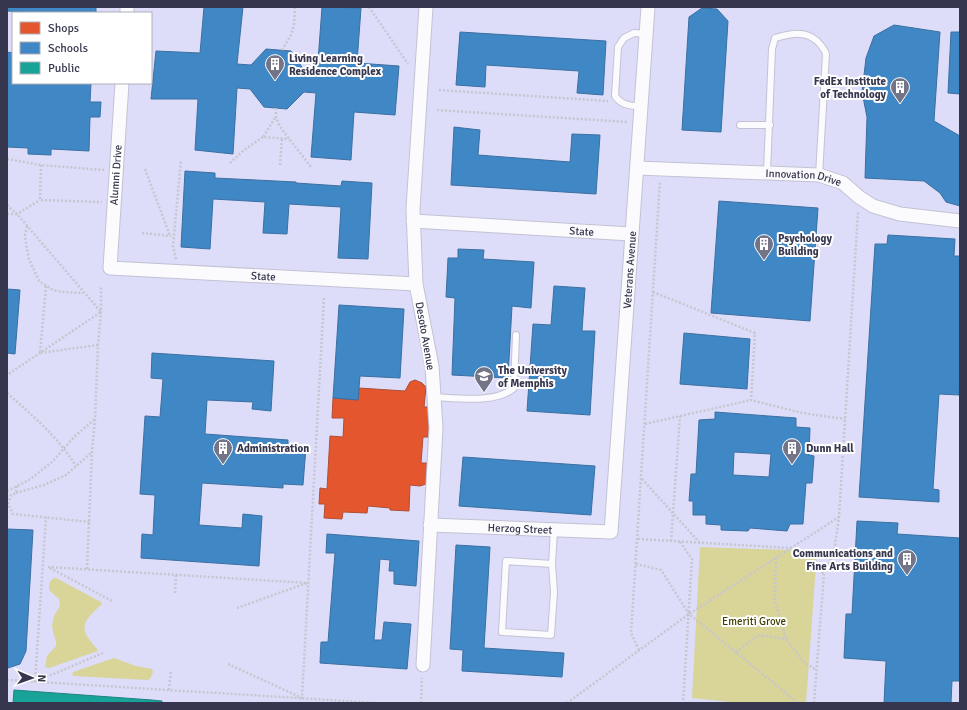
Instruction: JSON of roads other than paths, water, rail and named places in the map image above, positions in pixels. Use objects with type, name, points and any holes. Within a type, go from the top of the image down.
[{"type":"street","name":"Desoto Avenue","points":[[422,665],[436,428],[432,366],[416,284],[413,221],[426,7]]},
{"type":"street","name":"Veterans Avenue","points":[[610,532],[648,7]]},
{"type":"street","name":"Alumni Drive","points":[[110,268],[122,84]]},
{"type":"street","name":"Innovation Drive","points":[[637,168],[819,175],[843,183],[859,197],[873,206],[900,214],[960,221]]},
{"type":"street","name":"State","points":[[413,221],[631,234]]},
{"type":"street","name":"State","points":[[110,268],[416,284]]},
{"type":"street","name":"Herzog Street","points":[[430,525],[610,532]]},
{"type":"lane","points":[[641,107],[620,102],[616,96],[618,47],[624,38],[634,33],[646,34]]},
{"type":"lane","points":[[767,172],[772,49],[775,38],[801,33],[812,37],[824,48],[826,54],[819,175]]},
{"type":"lane","points":[[740,125],[770,125]]},
{"type":"lane","points":[[434,397],[482,399],[510,392],[514,388],[516,334]]},
{"type":"lane","points":[[552,564],[506,561],[502,632],[551,635],[554,592],[552,564],[554,530]]},
{"type":"place","name":"Living Learning Residence Complex","points":[[275,81]]},
{"type":"place","name":"FedEx Institute of Technology","points":[[900,104]]},
{"type":"place","name":"Psychology Building","points":[[764,261]]},
{"type":"place","name":"The University of Memphis","points":[[484,393]]},
{"type":"place","name":"Administration","points":[[223,465]]},
{"type":"place","name":"Dunn Hall","points":[[792,465]]},
{"type":"place","name":"Communications and Fine Arts Building","points":[[907,576]]},
{"type":"park label","name":"Emeriti Grove","points":[[754,621]]}]
